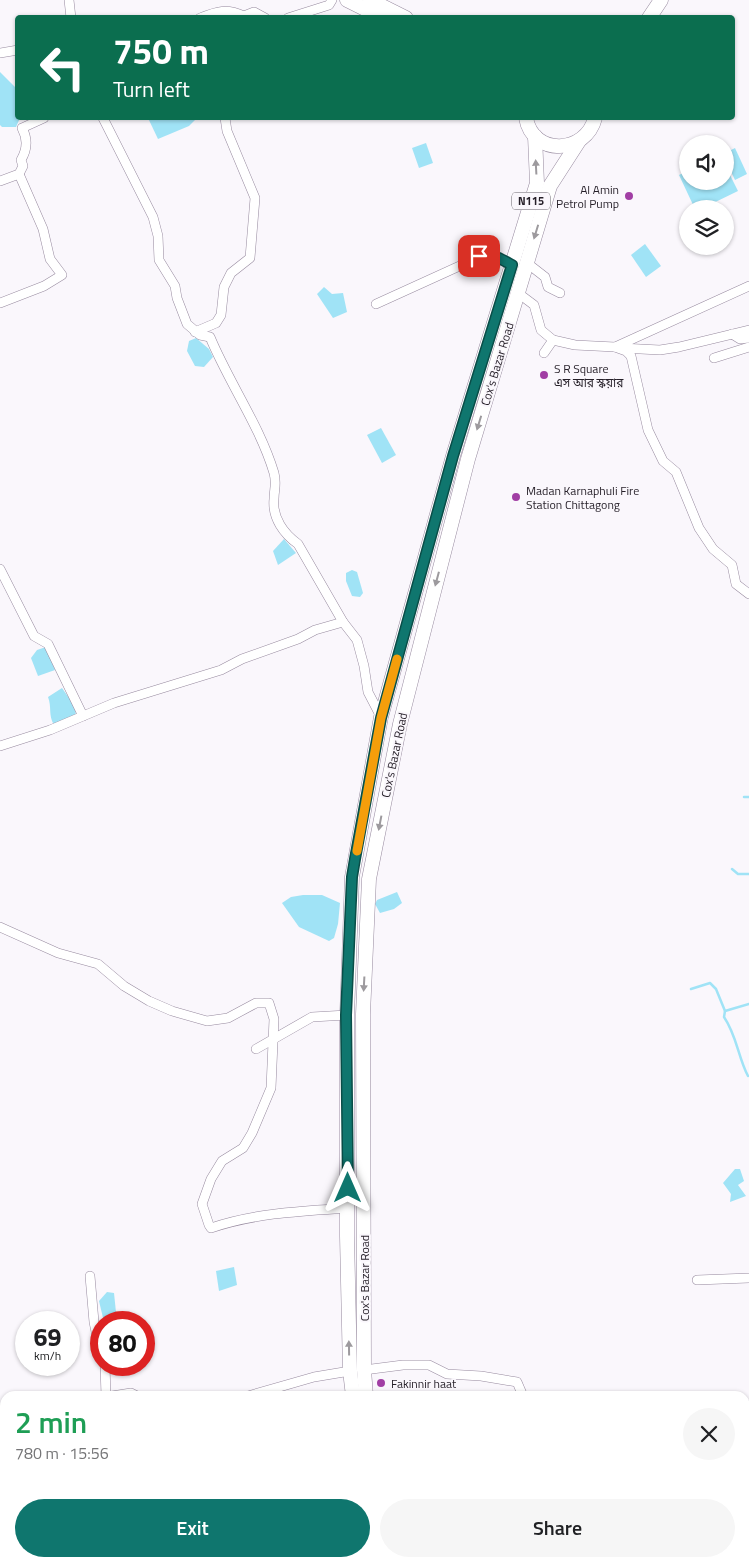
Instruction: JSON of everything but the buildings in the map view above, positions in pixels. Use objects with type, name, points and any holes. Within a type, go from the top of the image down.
[{"type":"highway","points":[[347,0],[377,15]]},
{"type":"highway","points":[[370,0],[400,15]]},
{"type":"highway","points":[[652,15],[661,0]]},
{"type":"highway","points":[[526,120],[535,136],[548,145],[556,147],[579,142]]},
{"type":"highway","name":"Cox's Bazar Road","points":[[354,1391],[357,1371],[363,1014],[369,879],[400,724],[468,459],[550,186],[579,142],[590,132],[594,120]]},
{"type":"highway","name":"Cox's Bazar Road","points":[[364,1391],[357,1371],[348,1208],[346,1015],[352,877],[381,718],[453,456],[537,183],[535,136]]},
{"type":"street","points":[[69,0],[71,15]]},
{"type":"street","points":[[297,15],[329,5],[332,0]]},
{"type":"street","points":[[207,15],[218,10],[231,10],[242,15]]},
{"type":"street","points":[[246,15],[254,12],[260,15]]},
{"type":"street","points":[[0,53],[15,50]]},
{"type":"street","points":[[0,182],[20,174],[24,166],[21,160],[26,151],[25,134],[22,128],[40,120]]},
{"type":"street","points":[[104,120],[153,217],[158,236],[159,260],[175,286],[177,298],[187,324],[200,335],[210,337],[220,362],[260,438],[277,485],[274,499],[274,514],[287,536],[298,544],[343,622],[357,640],[368,692],[381,718]]},
{"type":"street","points":[[196,332],[216,323],[222,315],[224,288],[231,272],[250,258],[255,198],[227,131],[225,120]]},
{"type":"street","points":[[0,303],[44,286],[62,275],[50,259],[44,229],[20,174]]},
{"type":"street","points":[[376,304],[486,254],[512,265]]},
{"type":"street","points":[[527,263],[545,277],[548,287],[560,293]]},
{"type":"street","points":[[615,347],[749,286]]},
{"type":"street","points":[[518,292],[534,305],[541,330],[553,340],[575,345],[660,350],[749,330]]},
{"type":"street","points":[[732,334],[740,340],[749,338]]},
{"type":"street","points":[[544,353],[553,340]]},
{"type":"street","points":[[615,347],[626,351],[630,356],[636,372],[648,430],[663,461],[676,472],[699,528],[713,549],[732,565],[736,584],[749,594]]},
{"type":"street","points":[[714,358],[749,347]]},
{"type":"street","points":[[0,569],[34,636],[48,644],[83,716]]},
{"type":"street","points":[[0,746],[50,730],[114,703],[221,670],[242,659],[298,639],[315,630],[343,622]]},
{"type":"street","points":[[0,927],[58,953],[98,964],[124,986],[149,1001],[172,1011],[207,1021],[228,1018],[256,1003],[269,1003],[274,1019],[271,1088],[252,1133],[243,1148],[222,1161],[211,1180],[202,1204],[211,1228],[238,1219],[348,1208]]},
{"type":"street","points":[[256,1049],[272,1042],[312,1017],[346,1015]]},
{"type":"street","points":[[90,1276],[93,1311]]},
{"type":"street","points":[[697,1280],[749,1278]]},
{"type":"street","points":[[265,1391],[314,1377],[403,1365],[429,1365],[447,1374],[481,1376],[517,1382],[521,1391]]},
{"type":"street","points":[[105,1376],[106,1391]]},
{"type":"water","points":[[0,72],[15,87],[15,120],[19,120],[16,127],[2,127],[0,125]]},
{"type":"water","points":[[149,120],[195,120],[189,126],[158,139]]},
{"type":"water","points":[[426,143],[433,163],[419,168],[412,148]]},
{"type":"water","points":[[734,148],[747,174],[735,180],[734,178]]},
{"type":"water","points":[[734,183],[738,191],[720,200],[691,200],[686,190],[734,190]]},
{"type":"water","points":[[645,244],[661,266],[646,277],[631,255]]},
{"type":"water","points":[[324,287],[332,294],[343,293],[347,312],[333,318],[317,294]]},
{"type":"water","points":[[196,338],[209,349],[213,357],[204,367],[195,366],[187,351],[189,341]]},
{"type":"water","points":[[381,428],[396,455],[382,463],[367,435]]},
{"type":"water","points":[[284,539],[296,553],[278,565],[273,551]]},
{"type":"water","points":[[352,570],[357,572],[363,593],[360,597],[352,596],[346,581],[346,573]]},
{"type":"water","points":[[46,647],[55,670],[38,676],[31,658],[37,650]]},
{"type":"water","points":[[62,688],[74,705],[76,715],[54,725],[48,697]]},
{"type":"water","points":[[397,892],[402,903],[394,909],[380,913],[375,904],[377,900]]},
{"type":"water","points":[[322,895],[340,903],[338,924],[334,938],[329,941],[299,927],[282,903],[291,897]]},
{"type":"water","points":[[735,1169],[740,1169],[744,1181],[738,1185],[746,1196],[730,1202],[731,1194],[723,1183]]},
{"type":"water","points":[[234,1267],[237,1285],[219,1291],[216,1271]]},
{"type":"water","points":[[107,1292],[114,1293],[116,1311],[101,1311],[99,1301]]},
{"type":"waterway","points":[[744,797],[749,797]]},
{"type":"waterway","points":[[732,869],[738,874],[749,874]]},
{"type":"waterway","points":[[691,989],[710,983],[716,989],[725,1011],[749,1004]]},
{"type":"waterway","points":[[725,1011],[724,1017],[732,1032],[748,1076]]},
{"type":"slow traffic","points":[[357,851],[381,718],[397,659]]},
{"type":"place","name":"Al Amin Petrol Pump","points":[[629,196]]},
{"type":"place","name":"S R Square এস আর স্কয়ার","points":[[544,375]]},
{"type":"place","name":"Madan Karnaphuli Fire Station Chittagong","points":[[516,497]]},
{"type":"place","name":"Fakinnir haat","points":[[381,1383]]},
{"type":"route","points":[[348,1188],[346,1015],[352,877],[381,718],[453,456],[512,265],[492,255],[479,256]]}]
